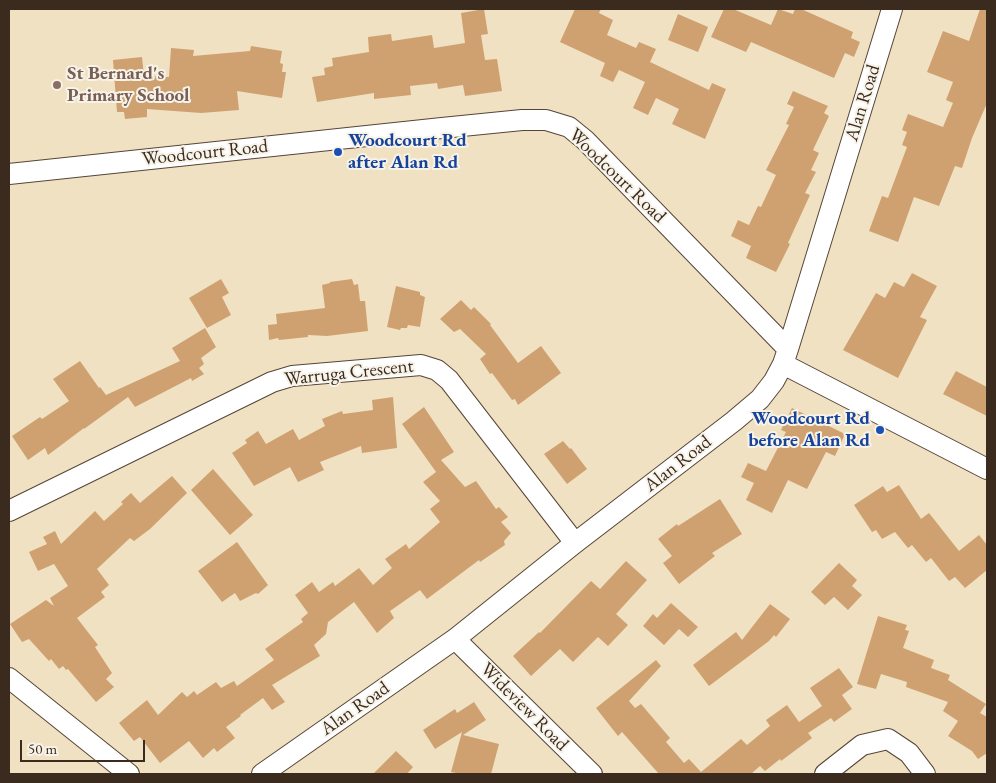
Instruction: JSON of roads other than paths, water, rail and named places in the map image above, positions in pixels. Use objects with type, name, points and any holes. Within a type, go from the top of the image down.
[{"type":"street","name":"Alan Road","points":[[262,774],[455,639],[753,404],[774,381],[785,356],[892,9]]},
{"type":"street","name":"Woodcourt Road","points":[[9,174],[442,128],[522,120],[546,120],[569,127],[585,140],[785,356],[987,469]]},
{"type":"street","name":"Warruga Crescent","points":[[9,511],[279,380],[292,376],[421,365],[437,370],[449,380],[576,543]]},
{"type":"street","name":"Wideview Road","points":[[455,639],[592,774]]},
{"type":"street","points":[[9,678],[129,774]]},
{"type":"street","points":[[825,774],[862,746],[888,739],[909,753],[924,774]]},
{"type":"place","name":"St Bernard's Primary School","points":[[57,85]]},
{"type":"place","name":"Woodcourt Rd after Alan Rd","points":[[338,152]]},
{"type":"place","name":"Woodcourt Rd before Alan Rd","points":[[880,430]]}]
